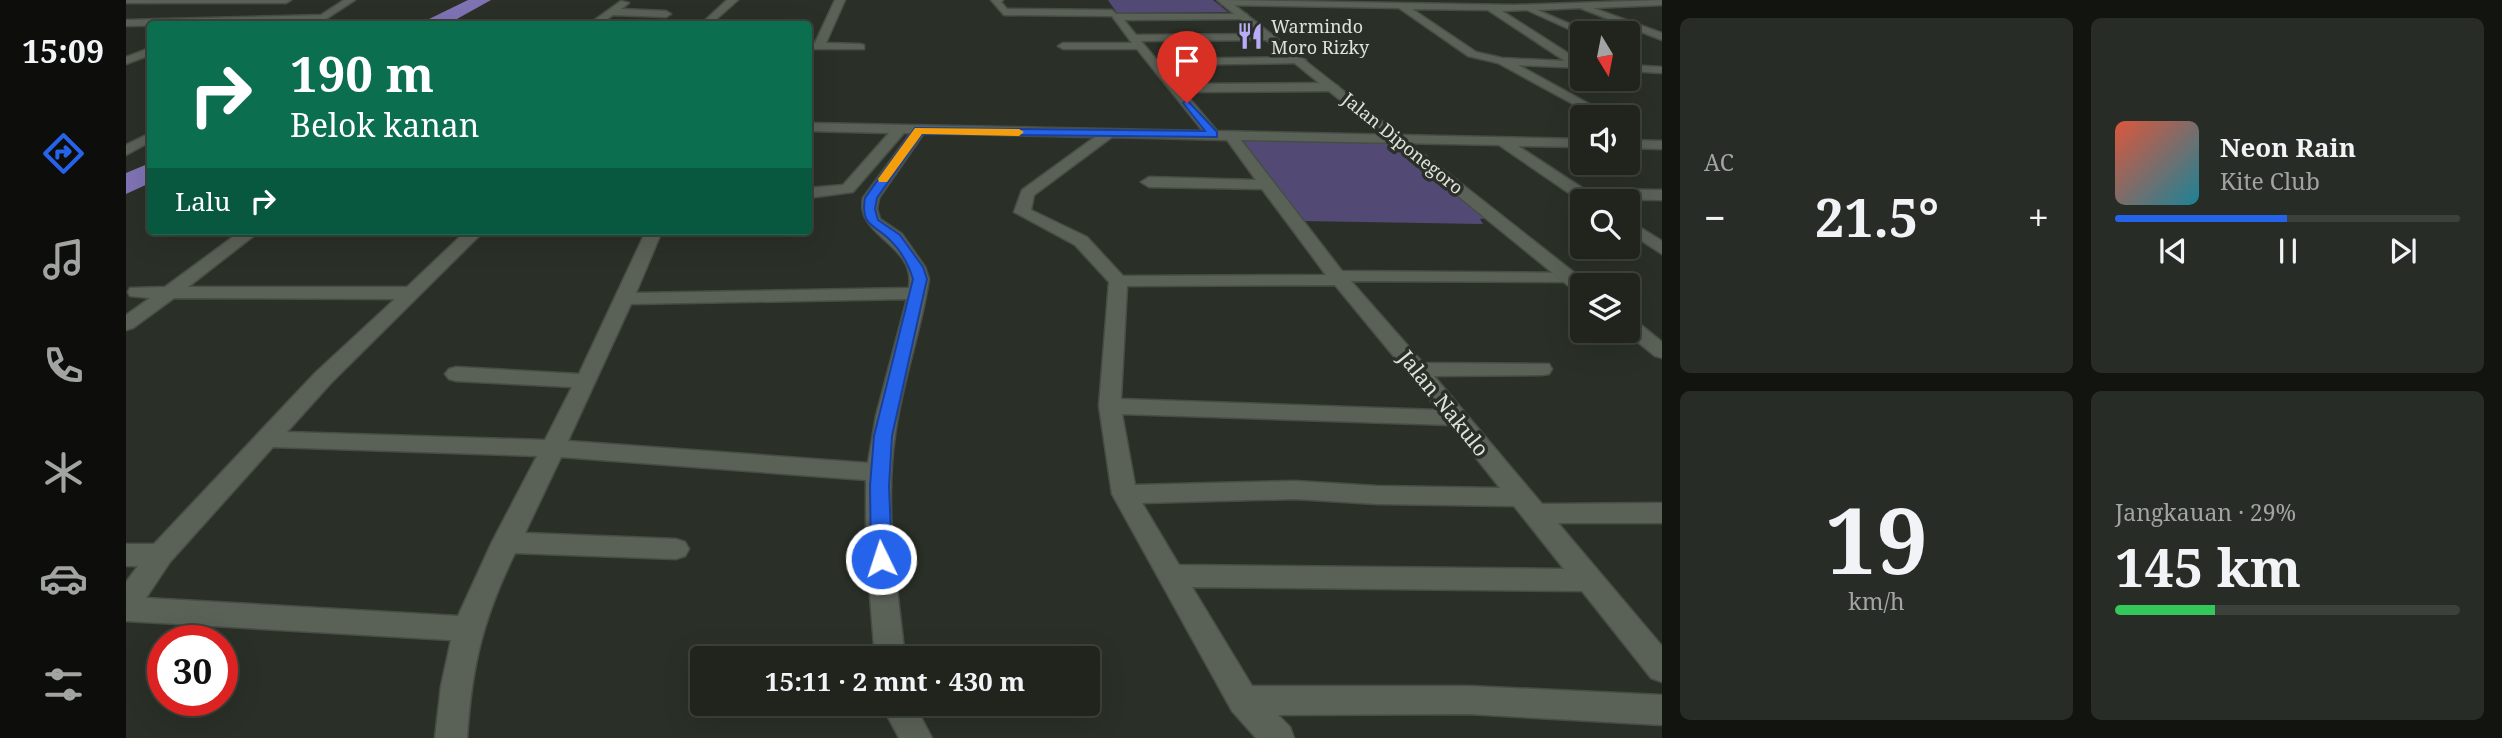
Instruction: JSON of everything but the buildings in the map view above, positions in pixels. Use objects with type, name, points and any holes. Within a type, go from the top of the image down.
[{"type":"street","points":[[126,0],[286,0]]},
{"type":"street","points":[[250,20],[286,0]]},
{"type":"street","points":[[316,21],[351,0]]},
{"type":"street","points":[[599,21],[629,0]]},
{"type":"street","points":[[709,21],[733,0]]},
{"type":"street","points":[[840,0],[814,46],[860,47]]},
{"type":"street","points":[[998,0],[995,1],[1004,12],[1244,16]]},
{"type":"street","name":"Jalan Nakulo","points":[[1099,0],[1175,88],[1267,185],[1339,278],[1418,370],[1662,668]]},
{"type":"street","points":[[1507,0],[1570,26]]},
{"type":"street","points":[[1601,0],[1662,11]]},
{"type":"street","points":[[1223,1],[1398,3],[1491,8],[1662,2]]},
{"type":"street","name":"Jalan Diponegoro","points":[[1223,1],[1570,277]]},
{"type":"street","points":[[1398,3],[1472,54],[1502,61],[1570,64]]},
{"type":"street","points":[[1579,5],[1659,35]]},
{"type":"street","points":[[1491,8],[1570,58]]},
{"type":"street","points":[[613,12],[666,14]]},
{"type":"street","points":[[220,21],[323,18]]},
{"type":"street","points":[[126,23],[147,23]]},
{"type":"street","points":[[126,38],[147,28]]},
{"type":"street","points":[[1526,30],[1570,32]]},
{"type":"street","points":[[1640,34],[1659,35]]},
{"type":"street","points":[[1063,46],[1271,37]]},
{"type":"street","points":[[126,61],[147,52]]},
{"type":"street","points":[[1152,62],[1300,60]]},
{"type":"street","points":[[1502,61],[1584,105]]},
{"type":"street","points":[[1640,69],[1662,70]]},
{"type":"street","points":[[1175,88],[1333,87]]},
{"type":"street","points":[[812,127],[1570,143]]},
{"type":"street","points":[[812,193],[848,189],[909,130]]},
{"type":"street","points":[[889,646],[879,534],[883,436],[920,279],[916,267],[896,238],[873,221],[869,209],[871,198],[909,130]]},
{"type":"street","points":[[1108,134],[1033,187],[1023,200],[1022,212],[1081,241],[1118,281],[1110,406],[1124,494],[1174,576],[1243,701],[1278,738]]},
{"type":"street","points":[[1640,136],[1658,145]]},
{"type":"street","points":[[126,151],[147,139]]},
{"type":"street","points":[[1502,142],[1572,189]]},
{"type":"street","points":[[1640,144],[1658,145]]},
{"type":"street","points":[[1149,182],[1267,185]]},
{"type":"street","points":[[1640,196],[1662,195]]},
{"type":"street","points":[[1640,233],[1662,248]]},
{"type":"street","points":[[126,324],[247,235]]},
{"type":"street","points":[[126,606],[161,555],[266,439],[409,293],[472,235]]},
{"type":"street","points":[[451,738],[453,701],[468,629],[505,542],[586,381],[652,235]]},
{"type":"street","points":[[1118,281],[1339,278],[1570,282]]},
{"type":"street","points":[[138,292],[409,293]]},
{"type":"street","points":[[624,299],[918,293]]},
{"type":"street","points":[[1640,334],[1662,352]]},
{"type":"street","points":[[1418,370],[1542,369]]},
{"type":"street","points":[[456,374],[586,381]]},
{"type":"street","points":[[1110,406],[1456,418]]},
{"type":"street","points":[[266,439],[552,448],[880,472]]},
{"type":"street","points":[[1124,494],[1295,490],[1662,513]]},
{"type":"street","points":[[505,542],[676,549]]},
{"type":"street","points":[[126,555],[161,555]]},
{"type":"street","points":[[1174,576],[1589,580]]},
{"type":"street","points":[[126,606],[468,629]]},
{"type":"street","points":[[1243,701],[1468,700],[1662,710]]},
{"type":"street","points":[[904,716],[916,738]]},
{"type":"shaded area","points":[[1108,0],[1213,0],[1228,12],[1117,13]]},
{"type":"shaded area","points":[[1237,138],[1395,141],[1491,218],[1480,219],[1483,224],[1302,221]]},
{"type":"waterway","points":[[440,21],[482,0]]},
{"type":"waterway","points":[[126,185],[147,173]]},
{"type":"slow traffic","points":[[883,179],[919,131],[1019,132]]},
{"type":"place","name":"Warmindo Moro Rizky","points":[[1250,36]]},
{"type":"route","points":[[881,559],[879,486],[883,436],[920,279],[916,267],[896,238],[873,221],[869,209],[871,198],[919,131],[1213,135],[1187,103]]}]
